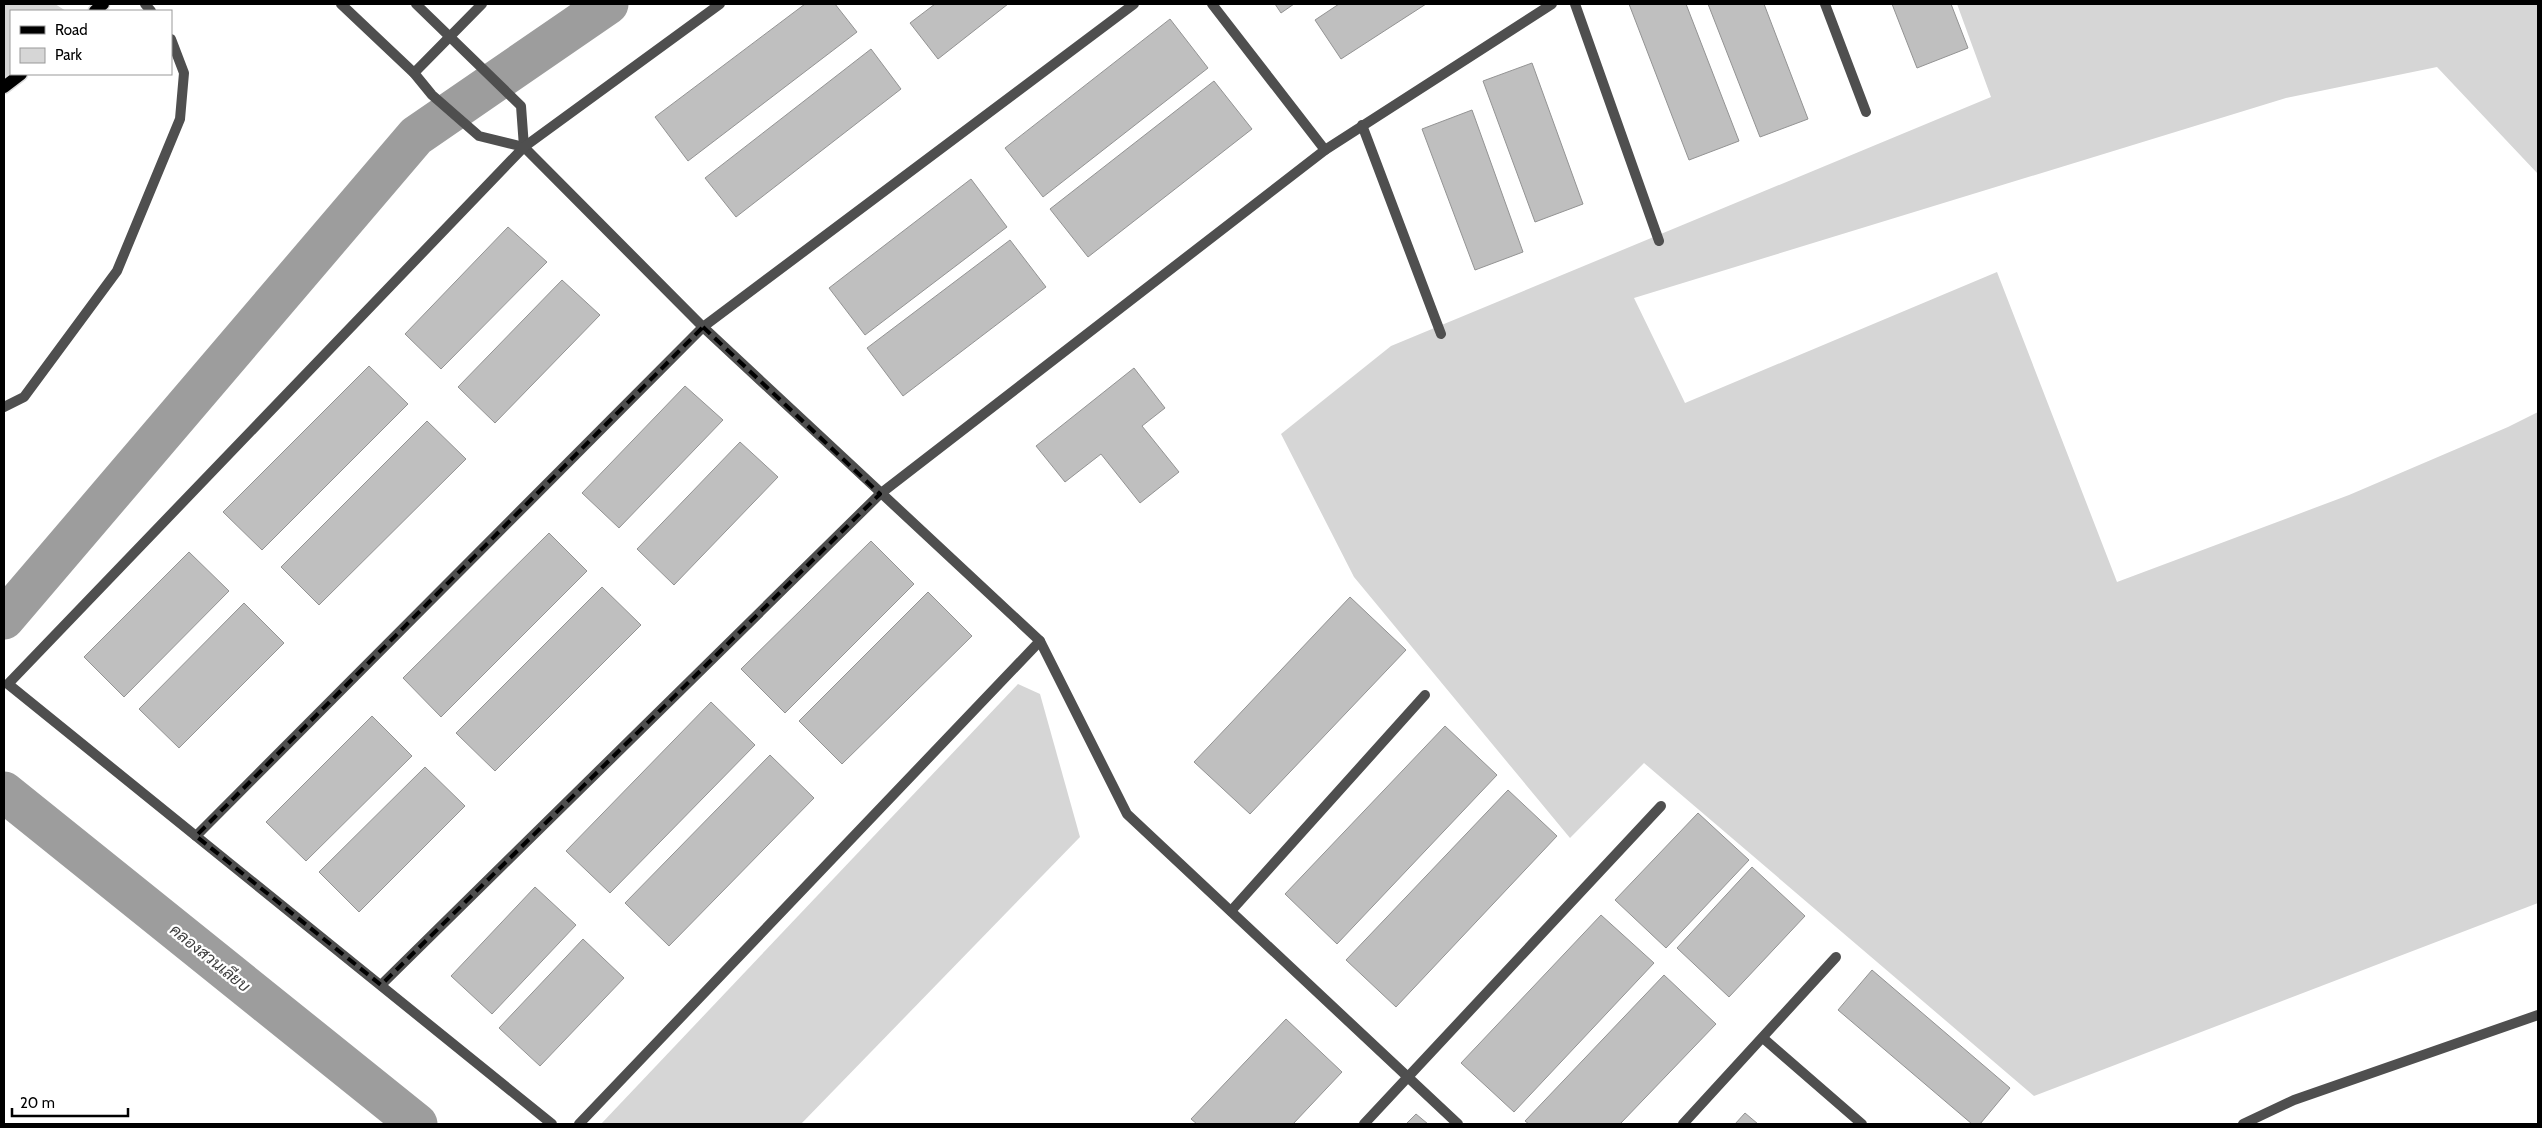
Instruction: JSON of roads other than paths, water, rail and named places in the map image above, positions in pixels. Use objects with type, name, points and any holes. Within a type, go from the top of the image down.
[{"type":"main road","points":[[4,87],[20,75]]},
{"type":"street","points":[[341,4],[414,73],[432,95],[479,136],[524,147],[703,327],[880,494],[1040,641],[1127,814],[1458,1124]]},
{"type":"street","points":[[416,4],[474,58],[521,106],[524,147]]},
{"type":"street","points":[[414,73],[451,38],[482,4]]},
{"type":"street","points":[[552,1124],[8,684],[524,147],[720,4]]},
{"type":"street","points":[[196,836],[703,327],[1134,4]]},
{"type":"street","points":[[1212,4],[1326,150]]},
{"type":"street","points":[[381,985],[880,494],[1326,150],[1552,4]]},
{"type":"street","points":[[1575,4],[1659,241]]},
{"type":"street","points":[[1825,4],[1866,112]]},
{"type":"street","points":[[4,408],[24,396],[117,271],[180,119],[184,73],[172,42]]},
{"type":"street","points":[[1362,125],[1441,334]]},
{"type":"street","points":[[579,1124],[1040,641]]},
{"type":"street","points":[[1230,912],[1425,695]]},
{"type":"street","points":[[1364,1124],[1661,806]]},
{"type":"street","points":[[1683,1124],[1836,957]]},
{"type":"street","points":[[2243,1124],[2294,1100],[2538,1015]]},
{"type":"street","points":[[1763,1038],[1862,1124]]},
{"type":"waterway","points":[[4,619],[416,136],[608,4]]},
{"type":"waterway","name":"คลองสวนเลียบ","points":[[4,792],[417,1124]]}]
